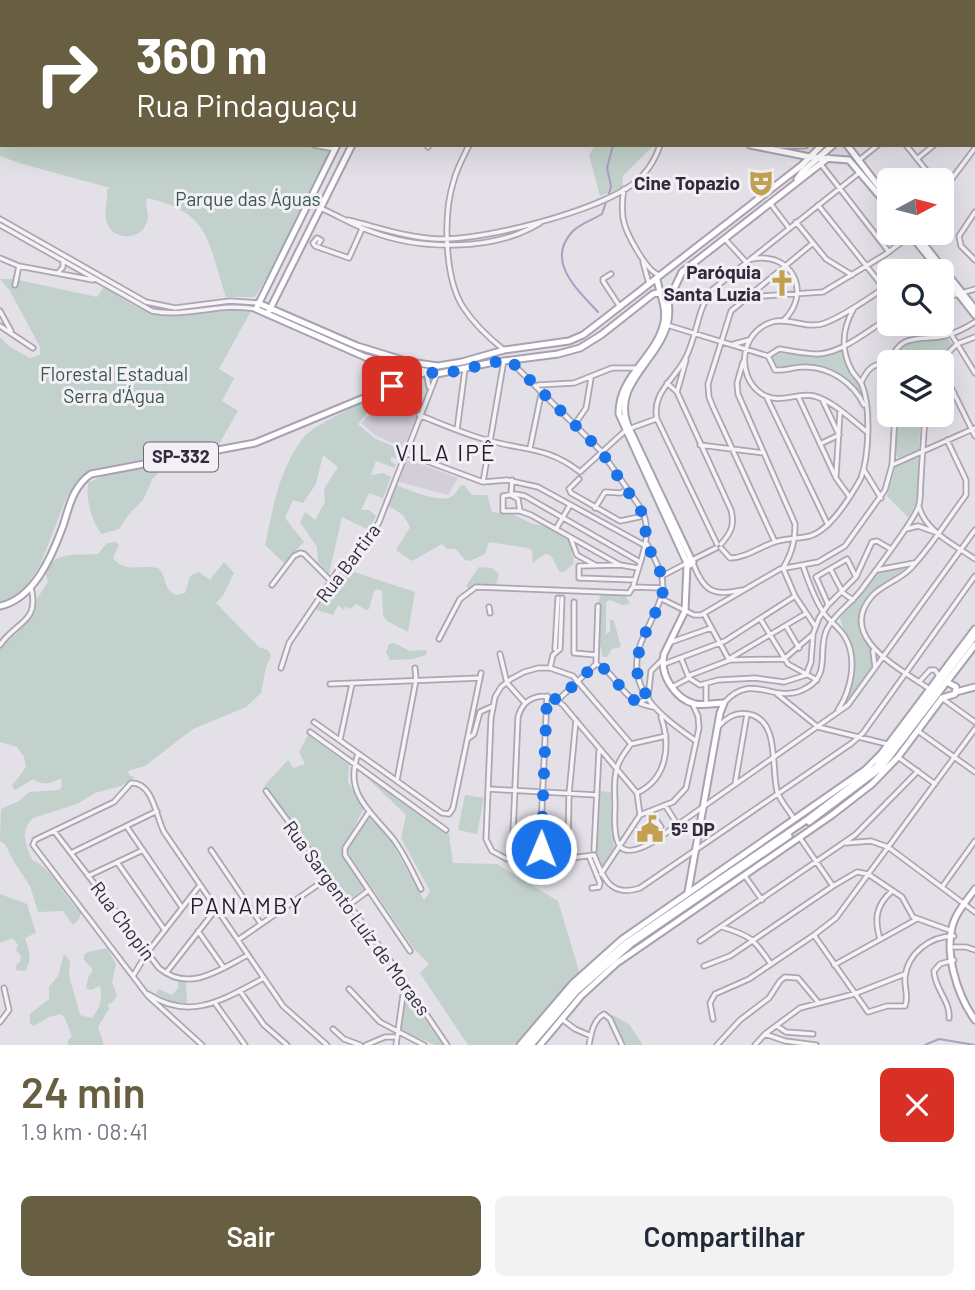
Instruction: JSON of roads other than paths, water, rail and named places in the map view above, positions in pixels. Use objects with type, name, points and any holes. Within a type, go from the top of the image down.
[{"type":"main road","points":[[344,162],[343,152],[336,147],[257,306],[356,346],[418,364],[438,366]]},
{"type":"main road","points":[[269,311],[351,147]]},
{"type":"main road","points":[[760,147],[853,163],[877,192]]},
{"type":"main road","points":[[802,147],[799,155],[802,165]]},
{"type":"main road","points":[[819,158],[822,147]]},
{"type":"main road","points":[[425,372],[429,368],[504,350],[542,346],[577,338],[621,307],[641,291],[647,282],[657,279],[802,165],[819,158],[823,147]]},
{"type":"main road","points":[[269,311],[365,357],[437,374],[580,348],[649,297],[674,289],[678,277],[796,182],[831,147]]},
{"type":"main road","points":[[848,147],[877,185]]},
{"type":"main road","points":[[841,159],[852,153]]},
{"type":"main road","points":[[771,189],[775,190],[777,197]]},
{"type":"main road","points":[[300,220],[292,244],[300,248]]},
{"type":"main road","points":[[716,232],[716,237],[723,240]]},
{"type":"main road","points":[[922,245],[975,309]]},
{"type":"main road","points":[[669,269],[675,271],[678,277]]},
{"type":"main road","points":[[657,279],[665,324]]},
{"type":"main road","points":[[647,282],[660,293]]},
{"type":"main road","points":[[954,286],[975,315]]},
{"type":"main road","points":[[667,292],[665,324],[639,369],[624,404],[627,429],[690,562],[685,611],[663,662],[672,687],[692,703],[724,703],[688,892]]},
{"type":"main road","points":[[515,348],[519,353],[516,358]]},
{"type":"main road","points":[[412,377],[415,370]]},
{"type":"main road","name":"SP-332","points":[[0,606],[20,598],[31,587],[54,548],[76,488],[91,474],[255,443],[425,372]]},
{"type":"main road","points":[[536,1045],[546,1042],[561,1018],[581,996],[632,951],[862,793],[898,757],[918,731],[943,679],[975,629]]},
{"type":"main road","points":[[536,1045],[579,983],[582,973],[621,940],[631,938],[666,920],[863,783],[889,759],[975,636]]},
{"type":"main road","points":[[943,679],[975,645]]},
{"type":"main road","points":[[943,679],[956,690]]},
{"type":"main road","points":[[936,694],[949,699],[956,690],[975,687]]},
{"type":"main road","points":[[523,1045],[579,983],[688,892],[865,771],[936,694]]},
{"type":"main road","points":[[631,938],[859,782],[876,767],[936,694]]},
{"type":"main road","points":[[706,794],[715,799]]},
{"type":"main road","points":[[695,812],[702,817]]},
{"type":"main road","points":[[699,838],[707,842]]},
{"type":"main road","points":[[688,855],[695,859]]},
{"type":"main road","points":[[691,879],[693,885],[700,884]]},
{"type":"main road","points":[[975,892],[956,916],[953,934],[955,976],[961,997],[975,1020]]},
{"type":"main road","points":[[652,937],[666,920]]},
{"type":"main road","points":[[953,934],[953,960]]},
{"type":"main road","points":[[631,938],[632,951]]},
{"type":"main road","points":[[579,983],[597,980]]},
{"type":"main road","points":[[579,983],[581,996]]},
{"type":"street","points":[[468,147],[453,181],[449,204],[448,239],[453,284],[468,314],[490,339],[504,350]]},
{"type":"street","points":[[363,226],[421,237],[448,239],[492,234],[544,220],[624,189],[648,169],[659,147]]},
{"type":"street","points":[[858,161],[876,147]]},
{"type":"street","points":[[908,147],[924,168]]},
{"type":"street","points":[[917,159],[932,147]]},
{"type":"street","points":[[954,175],[975,148]]},
{"type":"street","points":[[819,158],[889,251]]},
{"type":"street","points":[[677,392],[707,296],[760,250],[861,172]]},
{"type":"street","points":[[624,189],[623,220],[629,237],[654,274],[663,274]]},
{"type":"street","points":[[770,203],[789,228]]},
{"type":"street","points":[[818,205],[877,276]]},
{"type":"street","points":[[320,208],[382,235]]},
{"type":"street","points":[[975,212],[961,231],[960,242],[964,251],[975,260]]},
{"type":"street","points":[[0,219],[144,308],[162,313],[181,313],[227,306],[257,306]]},
{"type":"street","points":[[970,219],[975,223]]},
{"type":"street","points":[[380,228],[371,230],[382,235],[449,245],[506,237],[524,232],[544,220]]},
{"type":"street","points":[[796,222],[826,260],[852,275]]},
{"type":"street","points":[[0,225],[156,306],[179,308],[238,300],[257,306]]},
{"type":"street","points":[[319,243],[321,240],[318,238],[313,243],[349,258],[363,226]]},
{"type":"street","points":[[506,237],[527,228],[519,226]]},
{"type":"street","points":[[723,240],[747,261]]},
{"type":"street","points":[[775,542],[709,397],[708,384],[731,311],[813,243]]},
{"type":"street","points":[[746,297],[823,292],[897,245]]},
{"type":"street","points":[[760,250],[766,257],[786,265],[794,277],[797,295],[790,313],[783,321]]},
{"type":"street","points":[[642,256],[647,282]]},
{"type":"street","points":[[747,261],[766,257]]},
{"type":"street","points":[[0,258],[19,265],[97,281]]},
{"type":"street","points":[[58,273],[64,259]]},
{"type":"street","points":[[15,285],[19,265]]},
{"type":"street","points":[[611,274],[603,281],[621,307]]},
{"type":"street","points":[[761,285],[765,295]]},
{"type":"street","points":[[954,296],[975,289]]},
{"type":"street","points":[[731,345],[749,340],[764,326],[783,321],[814,326],[841,315],[877,293]]},
{"type":"street","points":[[687,357],[667,383],[656,405],[657,419],[719,546],[733,559],[775,542],[814,535],[828,525],[864,470],[867,410],[861,383],[849,365],[844,345],[846,324],[854,308]]},
{"type":"street","points":[[0,311],[12,332]]},
{"type":"street","points":[[841,315],[846,324]]},
{"type":"street","points":[[954,332],[975,322]]},
{"type":"street","points":[[665,324],[768,356],[775,370],[812,367],[834,374],[857,393],[867,410]]},
{"type":"street","points":[[768,356],[779,349],[821,354],[844,345],[877,325]]},
{"type":"street","points":[[0,326],[33,348]]},
{"type":"street","points":[[895,350],[907,341],[938,336]]},
{"type":"street","points":[[952,336],[975,373]]},
{"type":"street","points":[[951,350],[957,344],[975,337]]},
{"type":"street","points":[[490,339],[496,352]]},
{"type":"street","points":[[749,340],[737,383],[738,394],[792,514],[795,539],[783,568]]},
{"type":"street","points":[[516,358],[517,367]]},
{"type":"street","points":[[439,639],[460,599],[476,587],[629,593],[635,580],[645,544],[645,517],[601,451],[537,385],[507,360],[483,482]]},
{"type":"street","points":[[743,361],[751,382],[767,396],[828,525]]},
{"type":"street","points":[[861,383],[871,367],[877,365]]},
{"type":"street","points":[[537,385],[565,385],[591,378],[612,368],[639,369]]},
{"type":"street","points":[[457,430],[465,369]]},
{"type":"street","points":[[425,372],[430,390]]},
{"type":"street","name":"Rua Bartira","points":[[281,668],[289,643],[339,569],[374,532],[437,374]]},
{"type":"street","points":[[575,424],[586,408],[591,378]]},
{"type":"street","points":[[662,576],[719,546],[731,534],[733,517],[677,392],[667,383]]},
{"type":"street","points":[[530,449],[543,392],[549,385]]},
{"type":"street","points":[[954,392],[975,436]]},
{"type":"street","points":[[767,396],[780,399],[809,395],[822,399],[867,432]]},
{"type":"street","points":[[798,396],[836,478],[849,496]]},
{"type":"street","points":[[822,399],[839,435]]},
{"type":"street","points":[[836,478],[840,412]]},
{"type":"street","points":[[419,415],[491,442],[554,455],[580,472],[627,429],[657,419]]},
{"type":"street","points":[[662,599],[694,615],[704,614],[732,595],[783,568],[803,566],[833,555],[845,546],[881,498],[892,465],[894,427]]},
{"type":"street","points":[[924,427],[919,505],[922,516],[938,533],[975,559]]},
{"type":"street","points":[[892,465],[974,429]]},
{"type":"street","points":[[820,444],[839,435]]},
{"type":"street","points":[[875,669],[872,649],[862,627],[865,606],[877,591],[907,572],[916,562],[967,490],[963,474],[947,440]]},
{"type":"street","points":[[700,445],[764,453]]},
{"type":"street","points":[[405,453],[483,482],[512,480],[538,487],[645,544],[662,576],[663,588],[662,599],[638,653],[637,673],[640,685],[660,715],[696,741]]},
{"type":"street","points":[[864,470],[881,498]]},
{"type":"street","points":[[579,479],[569,491],[595,508],[620,522],[639,517]]},
{"type":"street","points":[[511,495],[512,480]]},
{"type":"street","points":[[595,508],[605,492],[620,493],[628,490]]},
{"type":"street","points":[[511,495],[518,499],[520,511]]},
{"type":"street","points":[[620,565],[520,511],[503,511],[502,498],[511,495],[525,496],[640,562]]},
{"type":"street","points":[[556,529],[570,505]]},
{"type":"street","points":[[777,694],[802,690],[817,680],[823,662],[826,631],[853,600],[919,505]]},
{"type":"street","points":[[901,533],[918,526],[938,533]]},
{"type":"street","points":[[666,736],[631,744],[616,768],[614,837],[620,848],[628,852],[640,849],[705,806],[852,701],[975,530]]},
{"type":"street","points":[[570,537],[577,555],[594,565]]},
{"type":"street","points":[[806,675],[815,626],[823,611],[856,578],[874,541],[890,548]]},
{"type":"street","points":[[272,585],[300,553],[331,581]]},
{"type":"street","points":[[828,605],[816,578],[847,559],[856,578]]},
{"type":"street","points":[[690,562],[704,586],[718,593],[732,595]]},
{"type":"street","points":[[875,570],[916,562]]},
{"type":"street","points":[[635,580],[578,577],[579,566],[620,565],[638,569]]},
{"type":"street","points":[[904,565],[907,572]]},
{"type":"street","points":[[803,566],[823,611],[848,642],[852,671],[848,691],[835,715]]},
{"type":"street","points":[[783,568],[795,596],[815,626]]},
{"type":"street","points":[[831,570],[843,593],[853,600]]},
{"type":"street","points":[[563,859],[595,856],[601,874],[610,885],[629,891],[640,888],[778,794],[860,737],[975,576]]},
{"type":"street","points":[[0,645],[30,616],[33,606],[31,587]]},
{"type":"street","points":[[633,587],[663,588]]},
{"type":"street","points":[[648,698],[649,678],[653,667],[720,643],[761,620],[795,596]]},
{"type":"street","points":[[550,668],[553,655],[560,649],[560,598]]},
{"type":"street","points":[[575,602],[573,653],[596,655]]},
{"type":"street","points":[[558,700],[596,664],[598,606]]},
{"type":"street","points":[[704,614],[729,660]]},
{"type":"street","points":[[672,687],[729,660],[805,614]]},
{"type":"street","points":[[761,620],[784,659],[817,680]]},
{"type":"street","points":[[786,626],[799,649]]},
{"type":"street","points":[[555,649],[559,627]]},
{"type":"street","points":[[671,642],[711,628]]},
{"type":"street","points":[[729,660],[784,659],[799,649],[813,634]]},
{"type":"street","points":[[872,649],[936,694]]},
{"type":"street","points":[[500,654],[507,683],[525,703]]},
{"type":"street","points":[[681,657],[689,677],[700,685],[718,680],[755,678],[784,682],[806,675]]},
{"type":"street","points":[[596,664],[603,667],[623,692],[639,703],[653,707]]},
{"type":"street","points":[[397,780],[416,680],[415,668]]},
{"type":"street","points":[[631,744],[569,674],[550,668],[531,669],[501,687],[493,706],[487,842],[492,851],[507,859],[512,855],[518,717],[525,703],[534,697],[547,696],[558,700],[576,720],[637,793],[640,815]]},
{"type":"street","points":[[919,682],[930,670],[935,670],[943,679]]},
{"type":"street","points":[[314,722],[442,813],[449,814],[453,808],[481,675],[330,684]]},
{"type":"street","points":[[640,685],[649,678]]},
{"type":"street","points":[[340,741],[352,684]]},
{"type":"street","points":[[706,684],[706,704]]},
{"type":"street","points":[[724,703],[736,692],[759,688],[777,694],[818,727],[888,744]]},
{"type":"street","points":[[784,700],[789,693]]},
{"type":"street","points":[[541,849],[547,696]]},
{"type":"street","points":[[639,703],[648,698]]},
{"type":"street","points":[[949,699],[973,721],[975,714]]},
{"type":"street","points":[[601,874],[640,815],[665,806],[680,797],[686,788],[699,722],[692,703]]},
{"type":"street","points":[[468,740],[474,734],[480,712],[493,706]]},
{"type":"street","points":[[720,713],[728,717],[747,714],[759,718],[767,727],[778,794],[794,819]]},
{"type":"street","points":[[735,785],[747,714]]},
{"type":"street","points":[[637,793],[649,786],[662,768],[666,736],[660,715]]},
{"type":"street","points":[[718,727],[728,717]]},
{"type":"street","points":[[568,849],[569,794],[576,720]]},
{"type":"street","points":[[664,728],[672,723]]},
{"type":"street","points":[[713,1019],[710,1003],[715,994],[738,985],[836,918],[975,729]]},
{"type":"street","points":[[918,731],[975,772]]},
{"type":"street","points":[[310,732],[445,830]]},
{"type":"street","points":[[594,850],[600,749]]},
{"type":"street","points":[[358,754],[354,763],[353,781],[369,812],[394,840],[421,889]]},
{"type":"street","points":[[898,757],[935,784]]},
{"type":"street","points":[[700,942],[843,844],[918,771]]},
{"type":"street","points":[[202,1045],[168,1017],[144,991],[35,850],[33,843],[114,802],[131,783],[138,783],[153,801],[164,832],[283,1006],[327,1045]]},
{"type":"street","points":[[488,789],[596,795]]},
{"type":"street","name":"Rua Sargento Luíz de Moraes","points":[[266,792],[405,981],[447,1045]]},
{"type":"street","points":[[665,806],[677,824]]},
{"type":"street","points":[[71,853],[157,811]]},
{"type":"street","points":[[650,811],[661,827]]},
{"type":"street","points":[[369,812],[344,850],[345,855],[410,951]]},
{"type":"street","points":[[127,827],[181,907]]},
{"type":"street","name":"Rua Chopin","points":[[54,831],[147,953],[166,973],[178,979],[195,979],[248,955]]},
{"type":"street","points":[[799,837],[833,886]]},
{"type":"street","points":[[843,844],[864,840],[888,847],[975,912]]},
{"type":"street","points":[[942,887],[975,841]]},
{"type":"street","points":[[88,876],[143,850]]},
{"type":"street","points":[[211,850],[261,924]]},
{"type":"street","points":[[589,856],[600,886],[592,888]]},
{"type":"street","points":[[117,862],[165,929]]},
{"type":"street","points":[[704,966],[730,956],[851,874],[863,872],[902,897],[910,914],[917,919],[953,934]]},
{"type":"street","points":[[744,874],[762,900]]},
{"type":"street","points":[[238,940],[329,877]]},
{"type":"street","points":[[133,976],[147,953],[200,885]]},
{"type":"street","points":[[349,905],[369,890]]},
{"type":"street","points":[[880,939],[876,926],[877,912],[881,902],[892,891]]},
{"type":"street","points":[[166,973],[216,908]]},
{"type":"street","points":[[834,965],[917,919]]},
{"type":"street","points":[[722,927],[745,934],[754,940],[771,964]]},
{"type":"street","points":[[198,931],[224,968]]},
{"type":"street","points":[[814,935],[866,1011],[870,1012],[888,1006],[905,1006],[905,974],[911,960],[923,946],[937,938],[953,934]]},
{"type":"street","points":[[954,947],[975,950]]},
{"type":"street","points":[[949,1018],[950,1011],[933,975],[936,967],[953,960]]},
{"type":"street","points":[[755,1045],[797,1010],[854,994],[905,974]]},
{"type":"street","points":[[717,1045],[740,1020],[769,998],[785,977],[798,978],[818,1002]]},
{"type":"street","points":[[144,991],[171,1006],[195,1007],[215,1003],[264,978]]},
{"type":"street","points":[[396,1045],[405,981]]},
{"type":"street","points":[[0,1022],[9,1010],[4,988]]},
{"type":"street","points":[[349,989],[380,1023],[424,1045]]},
{"type":"street","points":[[240,991],[264,1025],[287,1045]]},
{"type":"street","points":[[215,1003],[246,1045]]},
{"type":"street","points":[[168,1017],[167,1011],[171,1006]]},
{"type":"street","points":[[589,1045],[600,1016],[608,1016],[622,1045]]},
{"type":"street","points":[[561,1018],[575,1029],[591,1036]]},
{"type":"street","points":[[777,1026],[786,1032],[813,1034]]},
{"type":"street","points":[[333,1029],[344,1039],[363,1045],[385,1037],[394,1037]]},
{"type":"street","points":[[765,1034],[785,1041],[816,1045]]},
{"type":"waterway","points":[[609,194],[611,186],[607,168],[612,147]]},
{"type":"waterway","points":[[598,312],[567,274],[562,253],[565,242],[573,231],[602,214],[607,199]]},
{"type":"waterway","points":[[925,1045],[939,1039],[975,1045]]},
{"type":"place","name":"Cine Topazio","points":[[761,183]]},
{"type":"place","name":"Paróquia Santa Luzia","points":[[782,283]]},
{"type":"place","name":"5º DP","points":[[650,829]]},
{"type":"district","name":"VILA IPÊ","points":[[446,453]]},
{"type":"district","name":"PANAMBY","points":[[247,906]]},
{"type":"park label","name":"Parque das Águas","points":[[248,199]]},
{"type":"park label","name":"Florestal Estadual Serra d'Água","points":[[114,385]]}]
